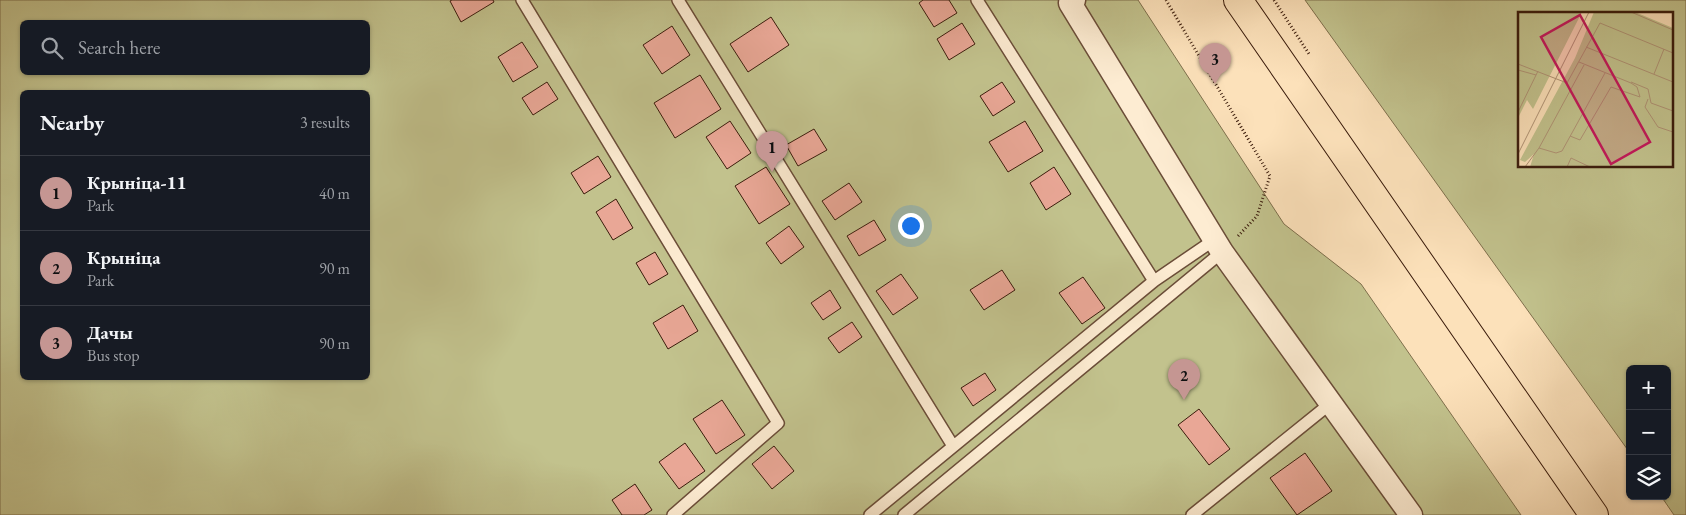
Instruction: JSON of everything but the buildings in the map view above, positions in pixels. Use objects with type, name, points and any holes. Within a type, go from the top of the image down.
[{"type":"main road","points":[[1238,0],[1594,515]]},
{"type":"street","points":[[1074,0],[1070,3],[1218,246],[1411,515]]},
{"type":"lane","points":[[522,0],[778,423],[673,515]]},
{"type":"lane","points":[[678,0],[954,446]]},
{"type":"lane","points":[[977,0],[1154,281]]},
{"type":"lane","points":[[870,515],[1154,281],[1218,246]]},
{"type":"lane","points":[[904,515],[1218,246]]},
{"type":"lane","points":[[1192,515],[1331,404]]},
{"type":"path","points":[[1166,0],[1270,176],[1257,216],[1218,246]]},
{"type":"green space","points":[[0,0],[1138,0],[1284,224],[1361,284],[1521,515],[0,515]]},
{"type":"green space","points":[[1305,0],[1686,0],[1686,515],[1674,515],[1664,500],[1671,500],[1671,365],[1626,365],[1626,447]]},
{"type":"place","name":"Дачы","points":[[1215,84]]},
{"type":"place","name":"Крыніца-11","points":[[772,172]]},
{"type":"place","name":"Крыніца","points":[[1184,400]]}]
